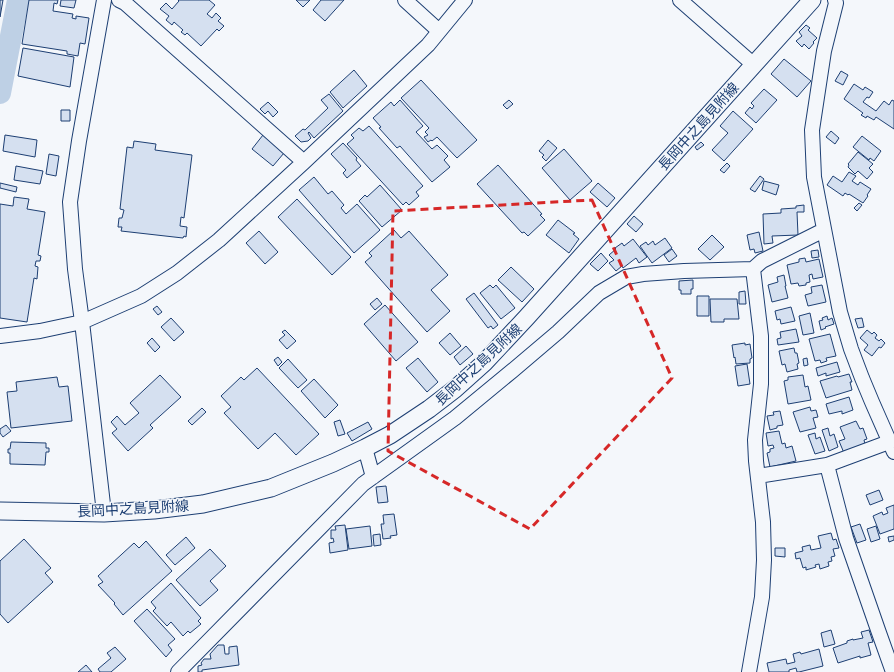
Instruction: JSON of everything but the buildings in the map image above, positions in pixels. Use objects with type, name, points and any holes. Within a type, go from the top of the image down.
[{"type":"main road","name":"長岡中之島見附線","points":[[0,511],[104,513],[154,510],[203,504],[271,488],[333,463],[390,435],[429,409],[455,389],[484,363],[812,0]]},
{"type":"street","points":[[104,0],[79,141],[70,202],[74,269],[82,322],[104,513]]},
{"type":"street","points":[[119,0],[125,3],[304,162]]},
{"type":"street","points":[[405,0],[439,31]]},
{"type":"street","points":[[0,336],[40,331],[82,322],[141,296],[177,273],[219,240],[428,45],[465,0]]},
{"type":"street","points":[[680,0],[754,65]]},
{"type":"street","points":[[758,476],[827,465],[892,447],[872,402],[849,341],[840,312],[814,177],[812,130],[824,51],[836,3],[835,0]]},
{"type":"street","points":[[178,672],[363,484],[455,418],[558,332],[598,293],[613,283],[626,277],[643,274],[753,269],[762,261],[824,230]]},
{"type":"street","points":[[749,672],[762,597],[764,560],[763,522],[755,440],[761,384],[761,336],[753,269]]},
{"type":"street","points":[[364,448],[373,477]]},
{"type":"street","points":[[827,465],[846,538],[893,672]]},
{"type":"highlighted area","points":[[592,200],[672,378],[530,529],[388,451],[393,211]]},
{"type":"waterway","points":[[0,93],[18,0]]}]
